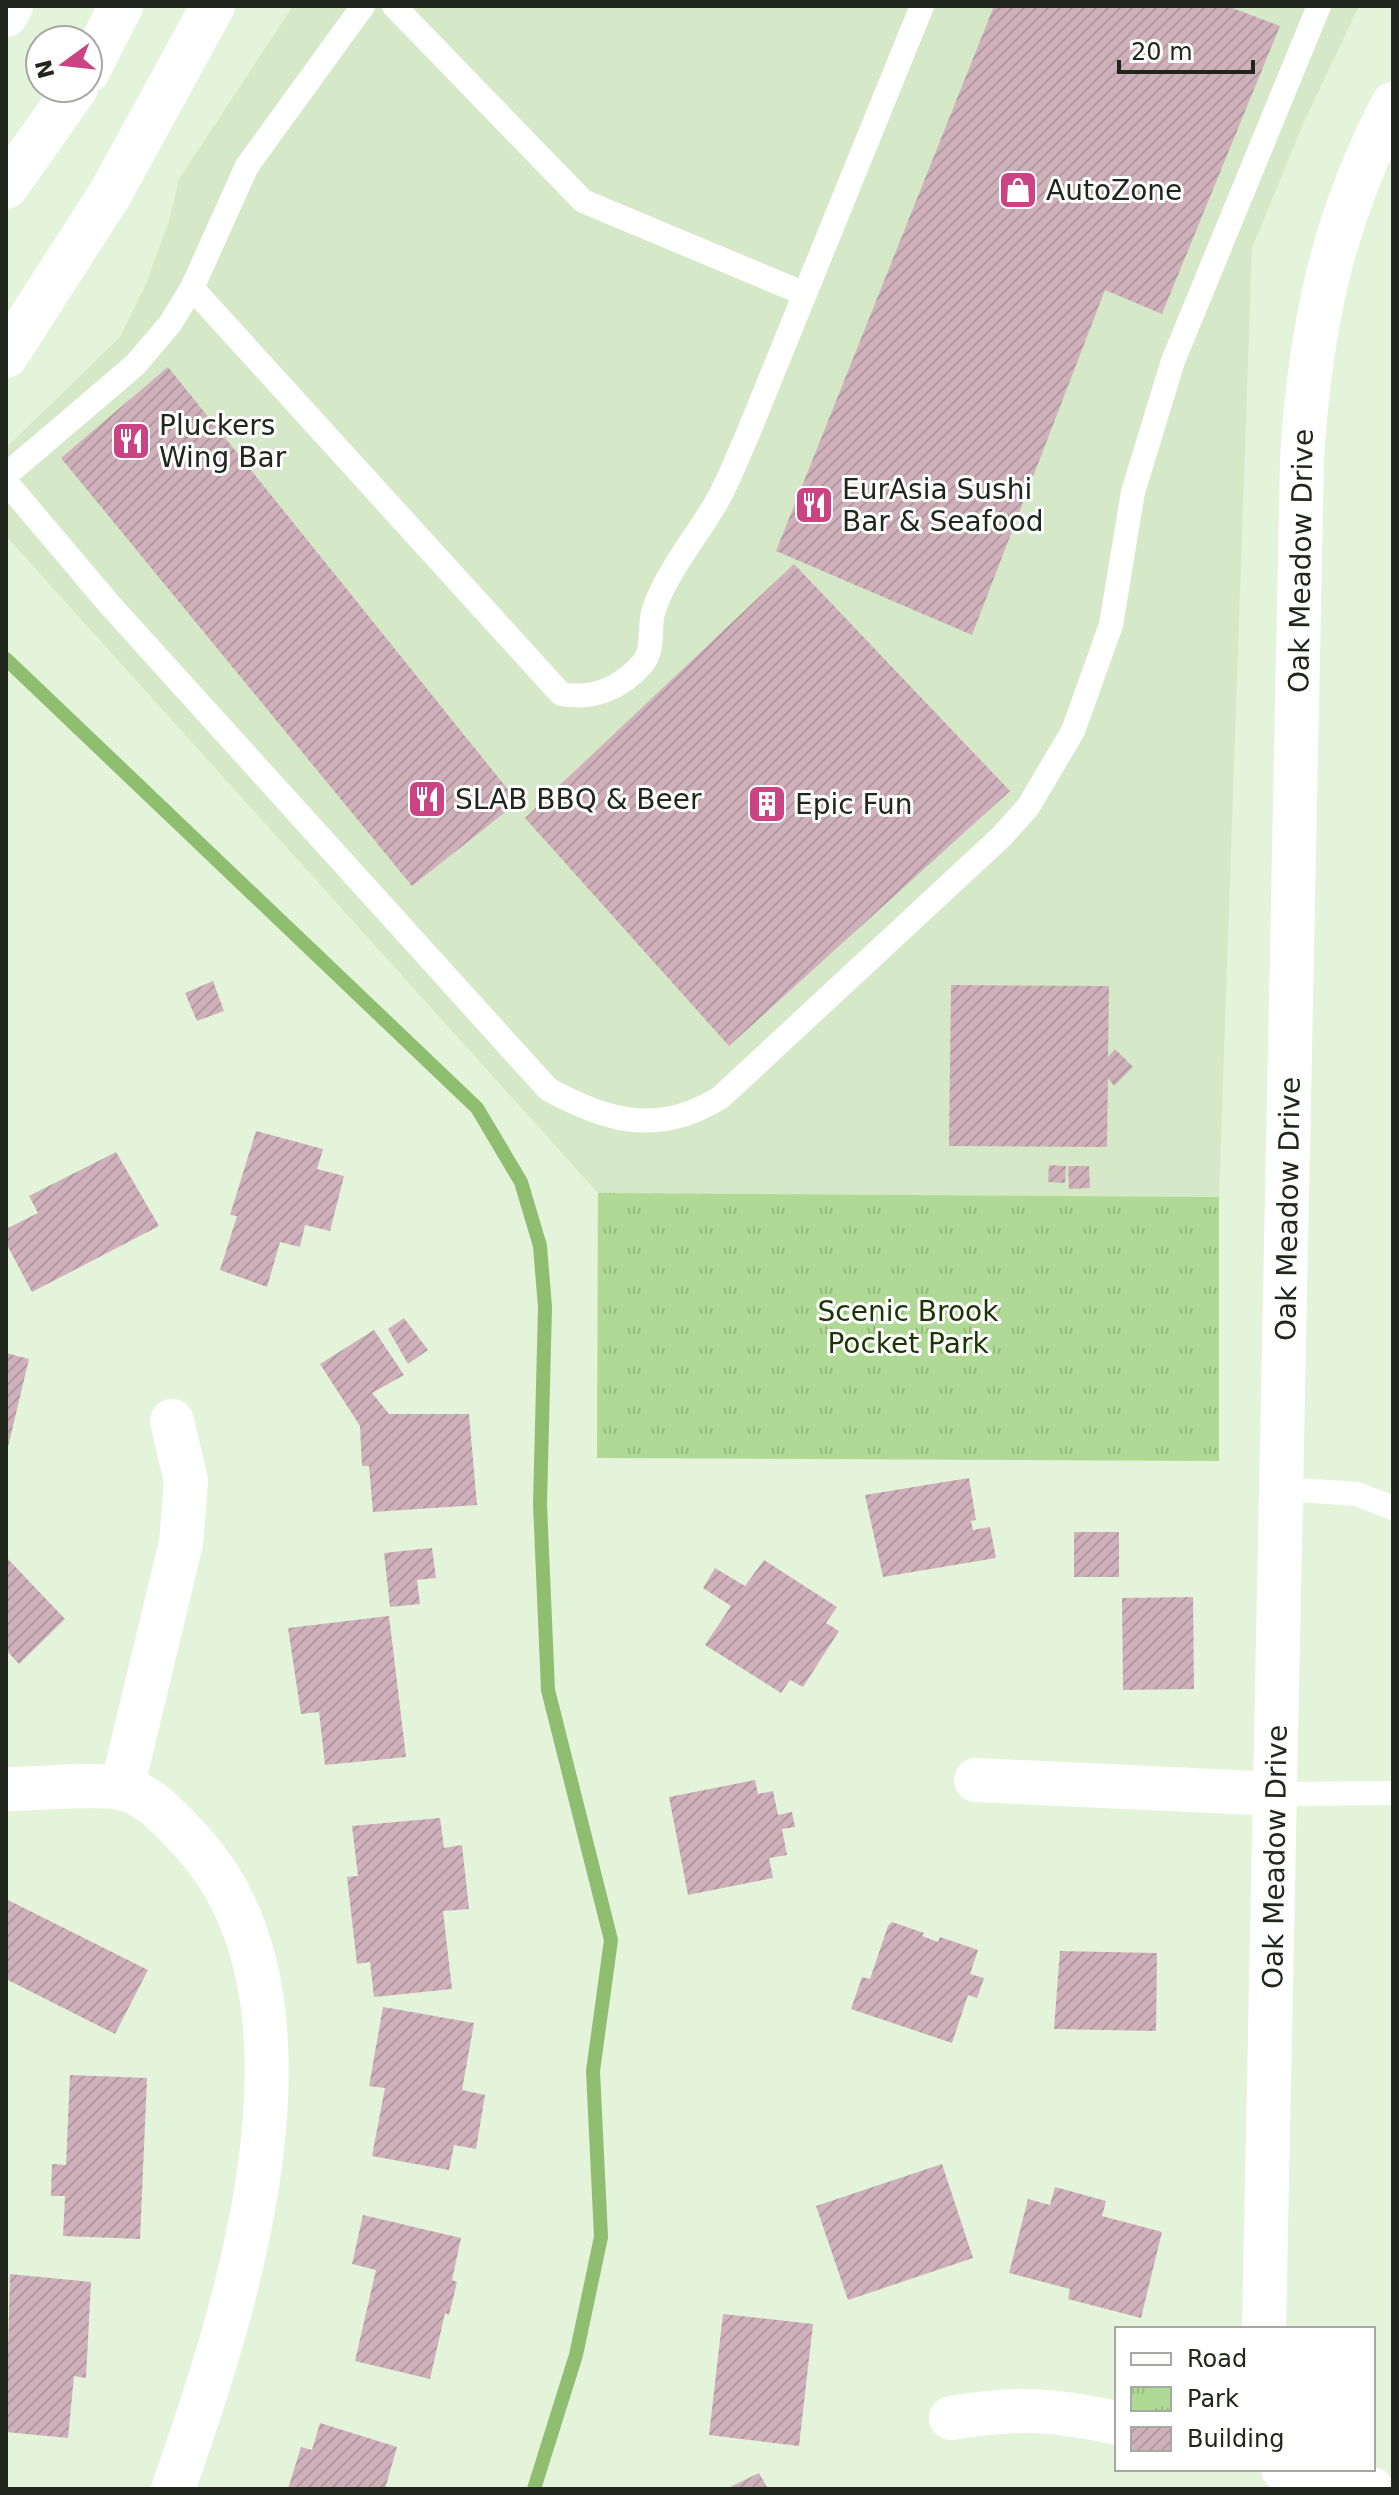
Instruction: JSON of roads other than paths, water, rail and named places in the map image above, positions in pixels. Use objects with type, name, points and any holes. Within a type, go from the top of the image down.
[{"type":"main road","points":[[6,15],[11,6]]},
{"type":"main road","points":[[104,39],[121,6]]},
{"type":"main road","points":[[6,356],[110,194],[213,6]]},
{"type":"main road","points":[[6,187],[65,104]]},
{"type":"main road","name":"Oak Meadow Drive","points":[[1264,2327],[1306,396],[1327,268],[1367,153],[1393,104]]},
{"type":"main road","points":[[122,1788],[181,1543],[186,1481],[172,1421]]},
{"type":"main road","points":[[976,1780],[1277,1794]]},
{"type":"main road","points":[[6,1789],[122,1788],[164,1811],[204,1855],[231,1893],[260,1987],[268,2069],[243,2267],[173,2489]]},
{"type":"main road","points":[[951,2418],[1005,2409],[1052,2409],[1115,2423]]},
{"type":"main road","points":[[1292,2471],[1372,2489]]},
{"type":"lane","points":[[6,475],[135,365],[170,324],[192,288],[247,166],[363,6]]},
{"type":"lane","points":[[394,6],[583,201],[805,294]]},
{"type":"lane","points":[[192,288],[561,694],[580,697],[617,685],[645,661],[651,642],[652,613],[666,581],[716,505],[922,6]]},
{"type":"lane","points":[[6,482],[110,605],[548,1089],[585,1110],[630,1120],[662,1121],[697,1112],[721,1097],[1001,837],[1028,807],[1073,731],[1111,625],[1133,492],[1164,388],[1319,6]]},
{"type":"lane","points":[[1282,1489],[1357,1494],[1393,1508]]},
{"type":"lane","points":[[1277,1794],[1393,1793]]},
{"type":"waterway","points":[[6,659],[477,1108],[521,1182],[540,1246],[545,1307],[540,1504],[548,1690],[611,1940],[593,2071],[601,2237],[576,2355],[534,2489]]},
{"type":"place","name":"AutoZone","points":[[1018,190]]},
{"type":"place","name":"Pluckers Wing Bar","points":[[131,441]]},
{"type":"place","name":"EurAsia Sushi Bar & Seafood","points":[[814,505]]},
{"type":"place","name":"SLAB BBQ & Beer","points":[[427,799]]},
{"type":"place","name":"Epic Fun","points":[[767,804]]},
{"type":"park label","name":"Scenic Brook Pocket Park","points":[[908,1327]]}]
